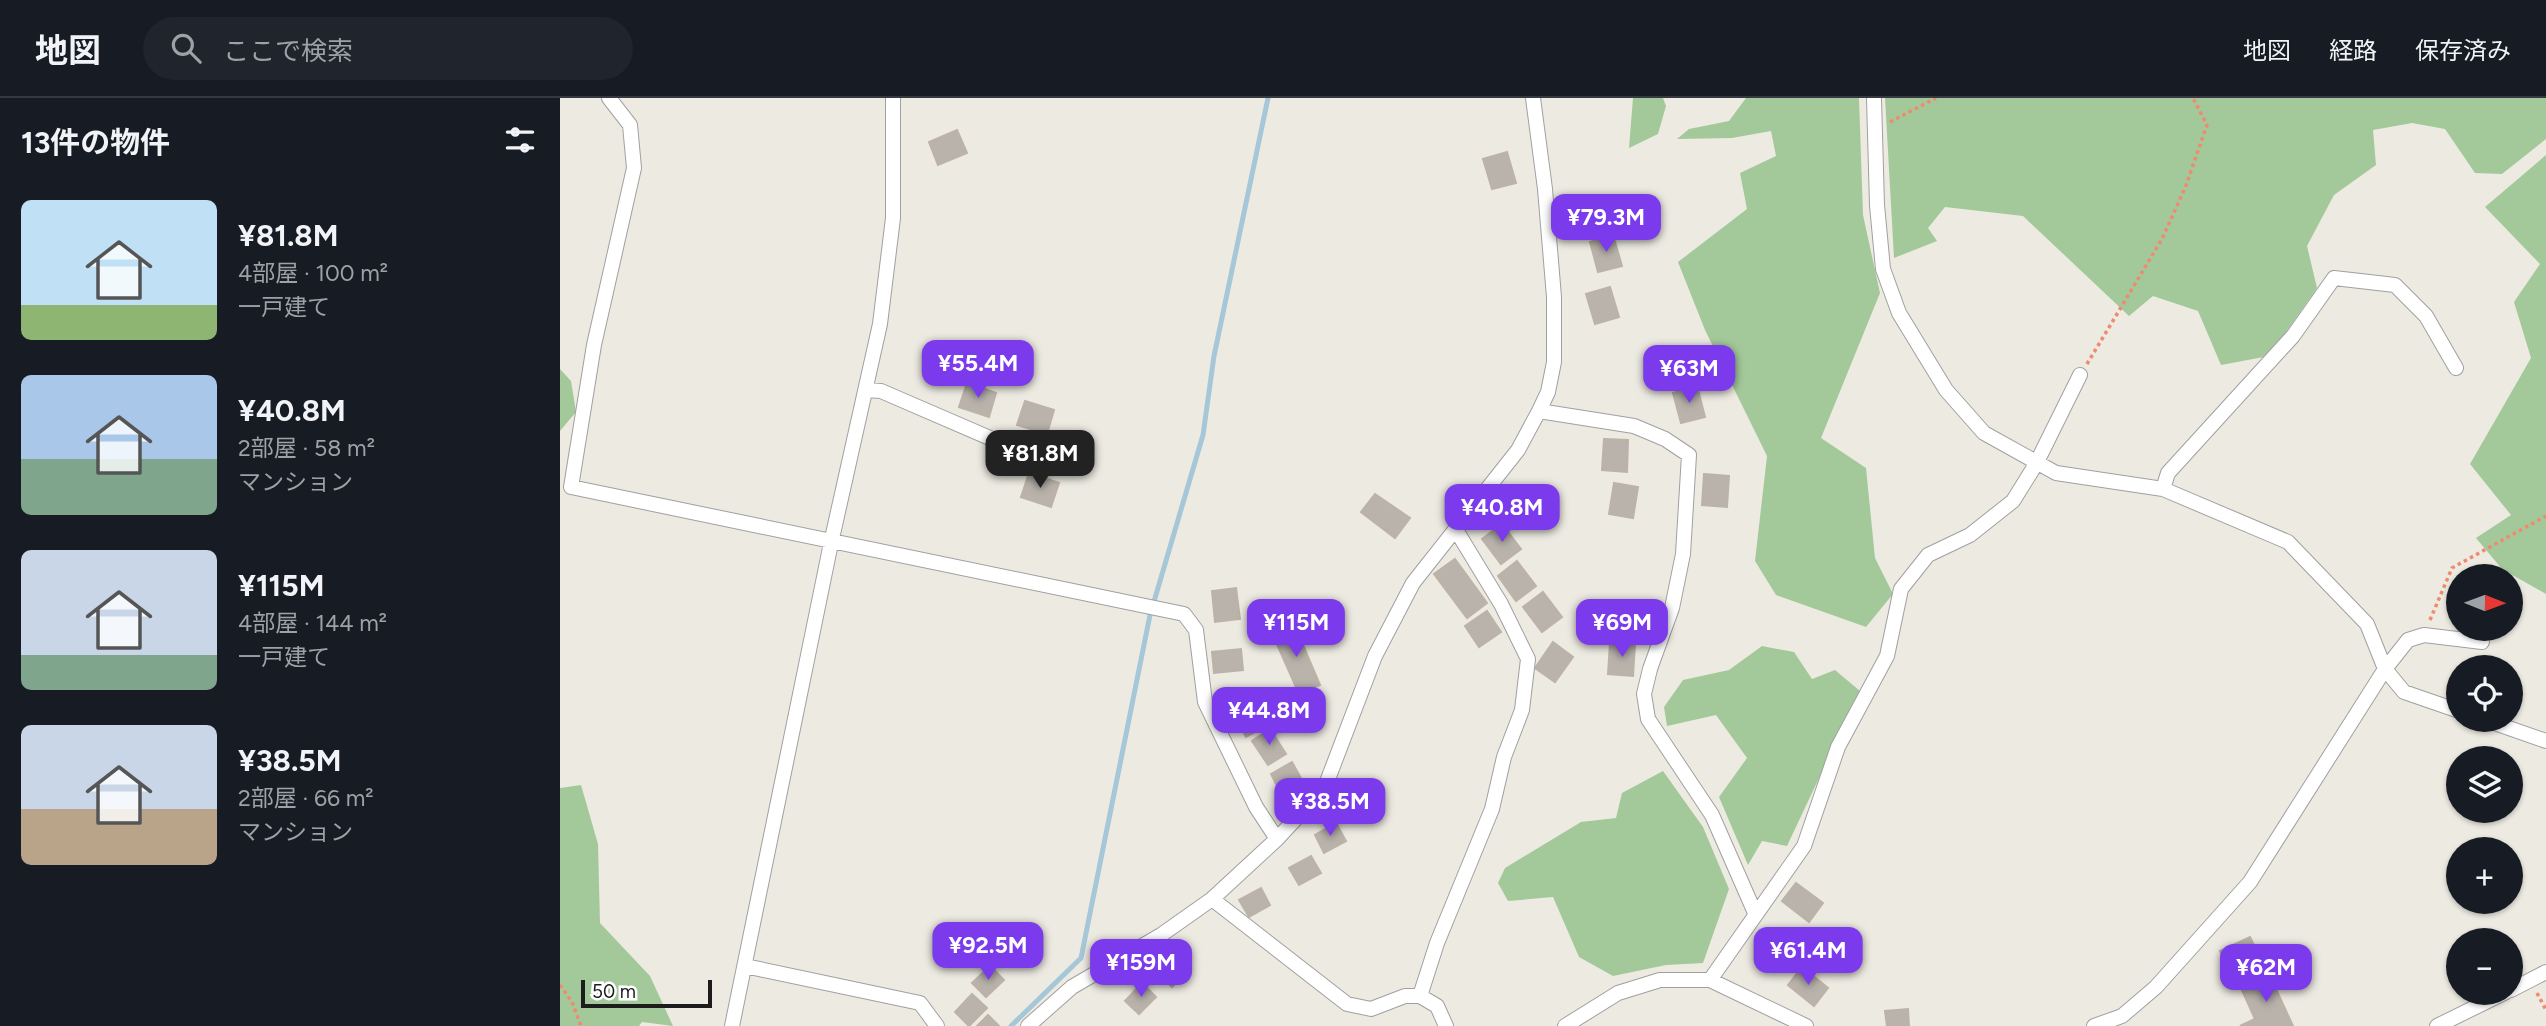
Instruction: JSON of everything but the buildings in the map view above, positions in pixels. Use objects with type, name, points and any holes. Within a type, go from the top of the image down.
[{"type":"street","points":[[609,98],[630,125],[634,168],[594,345],[571,487],[1184,614],[1196,630],[1205,702],[1256,807],[1277,839]]},
{"type":"street","points":[[732,1026],[831,543],[880,324],[893,218],[893,98]]},
{"type":"street","points":[[1028,1026],[1072,987],[1161,935],[1212,899],[1277,839],[1325,786],[1375,656],[1412,583],[1518,450],[1548,392],[1554,362],[1554,297],[1534,98]]},
{"type":"street","points":[[1874,98],[1877,205],[1883,270],[1899,313],[1946,390],[1984,433],[2056,473],[2163,489],[2288,542],[2367,624],[2385,670],[2404,692],[2446,707]]},
{"type":"street","points":[[2163,489],[2168,473],[2293,336],[2334,278],[2395,285],[2426,316],[2456,368]]},
{"type":"street","points":[[1710,980],[1755,912],[1804,846],[1838,747],[1887,656],[1902,589],[1928,555],[1970,535],[2013,501],[2036,464],[2080,375]]},
{"type":"street","points":[[866,390],[881,391],[1043,461]]},
{"type":"street","points":[[1539,411],[1634,426],[1665,439],[1689,455],[1680,567],[1672,608],[1644,694],[1648,719],[1712,815],[1755,912]]},
{"type":"street","points":[[1420,996],[1437,943],[1492,809],[1503,757],[1522,710],[1528,659],[1501,604],[1455,530]]},
{"type":"street","points":[[2094,1026],[2122,1016],[2156,987],[2250,882],[2385,670],[2408,640],[2424,635],[2482,642]]},
{"type":"street","points":[[2520,732],[2546,741]]},
{"type":"street","points":[[1212,899],[1347,1004],[1371,1009],[1405,996],[1420,996],[1437,1006],[1446,1026]]},
{"type":"street","points":[[745,965],[920,1003],[937,1026]]},
{"type":"street","points":[[2523,984],[2546,972]]},
{"type":"street","points":[[1565,1026],[1618,993],[1660,980],[1710,980],[1806,1026]]},
{"type":"street","points":[[2437,1026],[2480,1005]]},
{"type":"path","points":[[1875,130],[1936,98]]},
{"type":"path","points":[[2080,375],[2162,239],[2185,188],[2207,125],[2193,98]]},
{"type":"path","points":[[2424,635],[2452,568],[2546,516]]},
{"type":"path","points":[[560,985],[572,1002],[580,1026]]},
{"type":"green space","points":[[1633,98],[1663,98],[1666,106],[1658,134],[1629,148]]},
{"type":"green space","points":[[1746,98],[1859,98],[1863,215],[1880,293],[1821,438],[1866,468],[1875,558],[1893,594],[1866,627],[1776,595],[1755,561],[1767,456],[1705,330],[1678,262],[1747,209],[1740,173],[1776,156],[1771,131],[1732,138],[1677,139],[1689,129],[1729,121]]},
{"type":"green space","points":[[1885,98],[2546,98],[2546,139],[2502,174],[2475,173],[2445,129],[2412,123],[2373,130],[2376,165],[2334,195],[2307,246],[2317,288],[2269,356],[2221,365],[2198,311],[2153,296],[2129,316],[2023,216],[1945,207],[1928,228],[1937,241],[1894,258]]},
{"type":"green space","points":[[2546,155],[2546,594],[2524,582],[2524,564],[2498,564],[2476,538],[2511,515],[2470,464],[2531,358],[2514,302],[2540,264],[2485,207]]},
{"type":"green space","points":[[560,369],[571,381],[576,412],[560,431]]},
{"type":"green space","points":[[1762,646],[1794,652],[1812,679],[1835,670],[1860,691],[1787,846],[1762,841],[1748,865],[1719,797],[1747,758],[1716,715],[1667,726],[1664,707],[1683,680],[1729,670]]},
{"type":"green space","points":[[1663,771],[1703,827],[1729,889],[1703,963],[1666,965],[1613,976],[1579,957],[1553,897],[1508,901],[1498,883],[1505,868],[1581,822],[1616,818],[1622,793]]},
{"type":"green space","points":[[581,785],[598,844],[600,923],[650,976],[673,1026],[642,1022],[639,1026],[560,1026],[560,788]]},
{"type":"waterway","points":[[1011,1026],[1081,958],[1150,615],[1203,435],[1214,356],[1268,98]]}]
